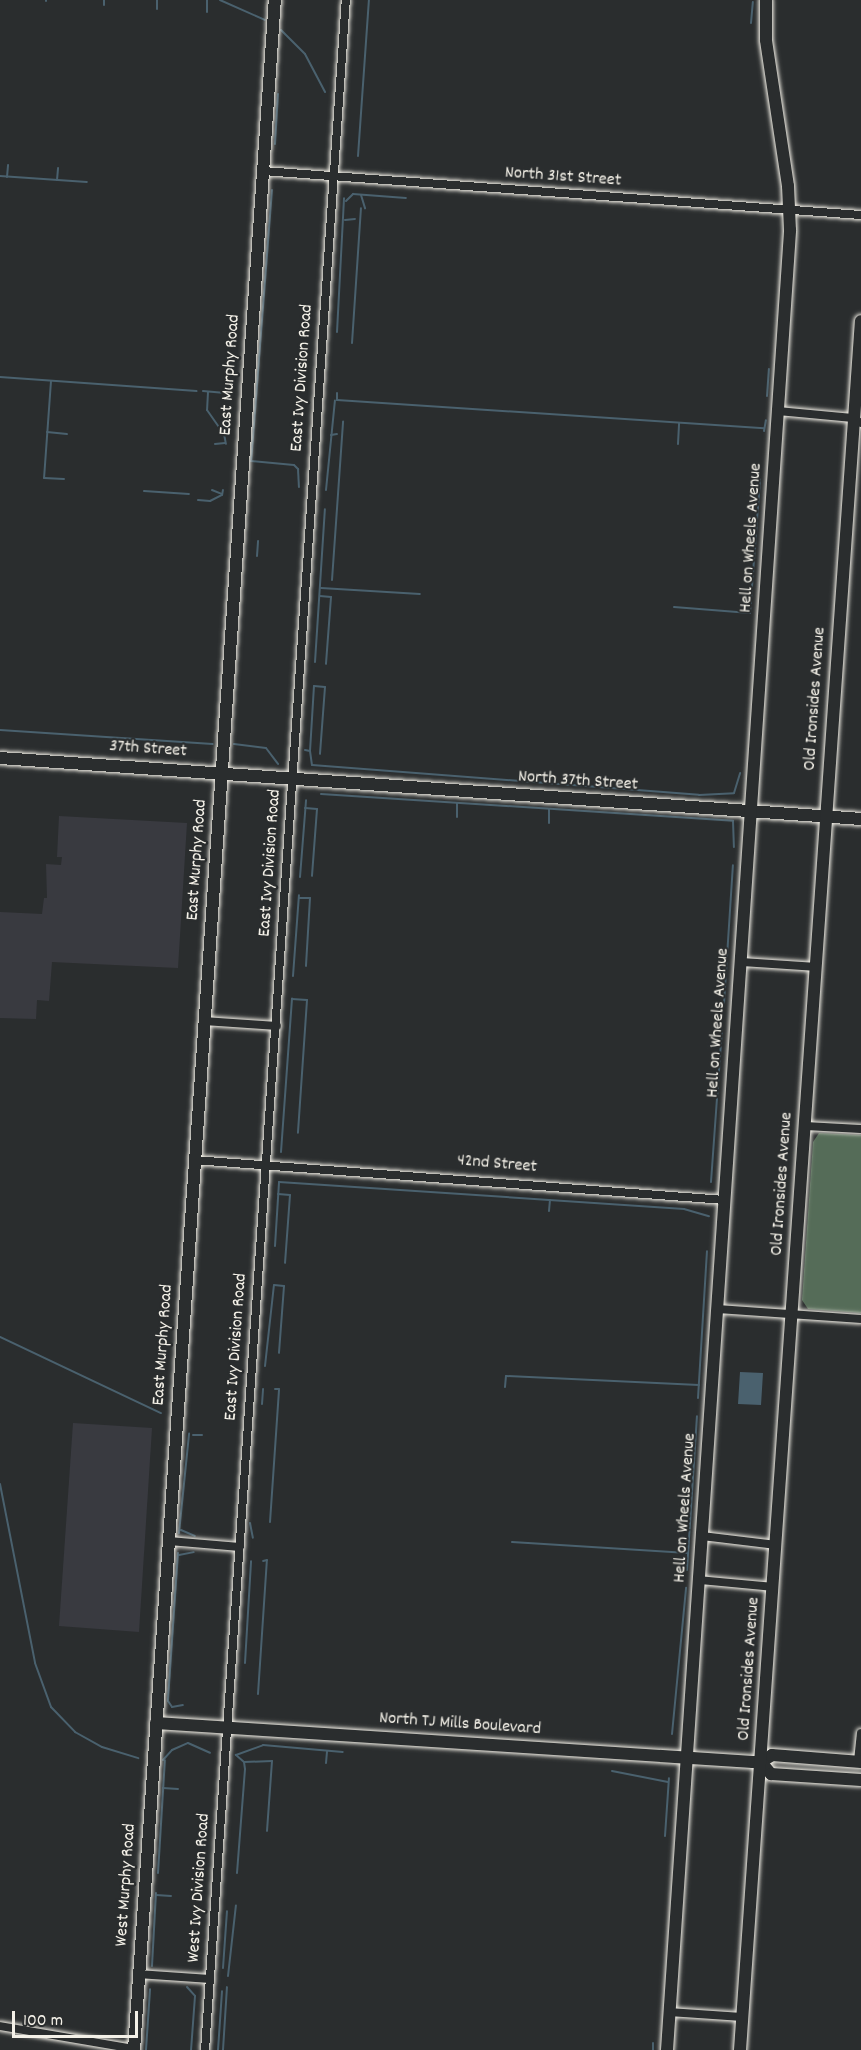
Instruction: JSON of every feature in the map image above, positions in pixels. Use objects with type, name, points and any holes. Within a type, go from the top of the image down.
[{"type":"street","name":"East Murphy Road","points":[[156,1723],[275,0]]},
{"type":"street","name":"East Ivy Division Road","points":[[227,1728],[346,0]]},
{"type":"street","name":"Hell on Wheels Avenue","points":[[667,2050],[685,1758],[752,813],[790,210],[768,62],[766,0]]},
{"type":"street","name":"North 31st Street","points":[[263,171],[334,179],[861,215]]},
{"type":"street","name":"Old Ironsides Avenue","points":[[740,2050],[762,1762],[826,817],[857,420],[861,321]]},
{"type":"street","points":[[778,411],[857,420]]},
{"type":"street","name":"37th Street","points":[[0,758],[293,778]]},
{"type":"street","name":"North 37th Street","points":[[293,778],[752,813],[861,819]]},
{"type":"street","points":[[742,962],[816,967]]},
{"type":"street","points":[[204,1021],[277,1026]]},
{"type":"street","points":[[805,1126],[861,1129]]},
{"type":"street","name":"42nd Street","points":[[194,1160],[725,1200]]},
{"type":"street","points":[[718,1309],[861,1319]]},
{"type":"street","points":[[702,1536],[776,1545]]},
{"type":"street","points":[[169,1541],[240,1547]]},
{"type":"street","points":[[699,1580],[773,1587]]},
{"type":"street","name":"North TJ Mills Boulevard","points":[[156,1723],[685,1758],[762,1762],[772,1755],[860,1762]]},
{"type":"street","name":"West Murphy Road","points":[[134,2050],[156,1723]]},
{"type":"street","name":"West Ivy Division Road","points":[[205,2050],[227,1728]]},
{"type":"street","points":[[860,1762],[861,1733]]},
{"type":"street","name":"North TJ Mills Boulevard","points":[[762,1762],[771,1773],[861,1780]]},
{"type":"street","points":[[138,1974],[210,1979]]},
{"type":"street","points":[[669,2012],[742,2017]]},
{"type":"street","points":[[0,2026],[134,2050]]},
{"type":"shaded area","points":[[59,816],[187,823],[178,968],[52,962],[49,1001],[37,1000],[36,1019],[0,1018],[0,912],[42,914],[44,898],[47,898],[46,864],[61,865],[62,857],[57,857]]},
{"type":"shaded area","points":[[73,1423],[152,1428],[139,1632],[59,1626]]},
{"type":"green space","points":[[819,1133],[861,1135],[861,1313],[808,1309],[802,1300],[813,1142]]},
{"type":"water","points":[[740,1372],[763,1373],[761,1405],[738,1404]]},
{"type":"waterway","points":[[104,0],[104,5]]},
{"type":"waterway","points":[[157,0],[157,9]]},
{"type":"waterway","points":[[207,0],[207,12]]},
{"type":"waterway","points":[[220,0],[265,20]]},
{"type":"waterway","points":[[358,156],[369,0]]},
{"type":"waterway","points":[[751,23],[753,2]]},
{"type":"waterway","points":[[281,30],[305,54],[325,92]]},
{"type":"waterway","points":[[275,144],[278,94]]},
{"type":"waterway","points":[[7,177],[8,165]]},
{"type":"waterway","points":[[57,180],[58,168]]},
{"type":"waterway","points":[[0,176],[87,182]]},
{"type":"waterway","points":[[272,190],[251,461],[294,465],[298,469],[299,487]]},
{"type":"waterway","points":[[346,201],[353,194],[406,198]]},
{"type":"waterway","points":[[361,195],[365,208]]},
{"type":"waterway","points":[[337,332],[344,198]]},
{"type":"waterway","points":[[352,343],[361,208]]},
{"type":"waterway","points":[[345,220],[355,219]]},
{"type":"waterway","points":[[767,396],[769,369]]},
{"type":"waterway","points":[[0,377],[197,391]]},
{"type":"waterway","points":[[51,381],[44,478],[64,479]]},
{"type":"waterway","points":[[203,391],[228,393]]},
{"type":"waterway","points":[[208,392],[207,410],[224,434],[226,444]]},
{"type":"waterway","points":[[337,393],[337,400],[764,428]]},
{"type":"waterway","points":[[326,490],[335,400]]},
{"type":"waterway","points":[[764,431],[766,420]]},
{"type":"waterway","points":[[332,580],[343,421]]},
{"type":"waterway","points":[[678,444],[679,423]]},
{"type":"waterway","points":[[47,432],[67,434]]},
{"type":"waterway","points":[[331,435],[337,434]]},
{"type":"waterway","points":[[215,444],[225,443]]},
{"type":"waterway","points":[[674,607],[750,613],[760,479]]},
{"type":"waterway","points":[[212,490],[222,494]]},
{"type":"waterway","points":[[198,500],[210,501],[222,495],[223,490]]},
{"type":"waterway","points":[[144,491],[189,494]]},
{"type":"waterway","points":[[315,662],[325,509]]},
{"type":"waterway","points":[[257,556],[258,541]]},
{"type":"waterway","points":[[321,588],[420,594]]},
{"type":"waterway","points":[[320,596],[331,597],[326,664]]},
{"type":"waterway","points":[[305,750],[310,751],[314,686],[325,687],[320,754]]},
{"type":"waterway","points":[[0,730],[213,744]]},
{"type":"waterway","points":[[234,744],[266,748],[278,764]]},
{"type":"waterway","points":[[310,751],[312,765],[699,795],[734,793],[740,773]]},
{"type":"waterway","points":[[321,794],[733,821],[734,847]]},
{"type":"waterway","points":[[300,877],[306,800]]},
{"type":"waterway","points":[[457,803],[457,817]]},
{"type":"waterway","points":[[305,808],[317,809],[312,876]]},
{"type":"waterway","points":[[549,809],[549,823]]},
{"type":"waterway","points":[[724,1003],[733,865]]},
{"type":"waterway","points":[[293,976],[299,895]]},
{"type":"waterway","points":[[299,898],[310,898],[306,966]]},
{"type":"waterway","points":[[281,1152],[292,998]]},
{"type":"waterway","points":[[292,999],[307,1000],[298,1133]]},
{"type":"waterway","points":[[711,1182],[722,1030]]},
{"type":"waterway","points":[[275,1246],[279,1182],[684,1209],[709,1216]]},
{"type":"waterway","points":[[278,1194],[290,1195],[285,1263]]},
{"type":"waterway","points":[[549,1211],[550,1200]]},
{"type":"waterway","points":[[698,1398],[707,1251]]},
{"type":"waterway","points":[[265,1366],[274,1285],[284,1286],[279,1353]]},
{"type":"waterway","points":[[0,1337],[161,1413]]},
{"type":"waterway","points":[[505,1387],[506,1376],[699,1385]]},
{"type":"waterway","points":[[262,1404],[263,1389]]},
{"type":"waterway","points":[[270,1522],[279,1389],[275,1389]]},
{"type":"waterway","points":[[687,1570],[697,1416]]},
{"type":"waterway","points":[[179,1533],[189,1434]]},
{"type":"waterway","points":[[193,1435],[202,1435]]},
{"type":"waterway","points":[[0,1484],[35,1663],[51,1707],[75,1732],[102,1747],[138,1758]]},
{"type":"waterway","points":[[250,1523],[253,1538]]},
{"type":"waterway","points":[[181,1530],[195,1536]]},
{"type":"waterway","points":[[512,1542],[688,1553]]},
{"type":"waterway","points":[[179,1555],[194,1552]]},
{"type":"waterway","points":[[178,1553],[168,1701],[172,1707],[183,1705]]},
{"type":"waterway","points":[[258,1694],[267,1560],[263,1561]]},
{"type":"waterway","points":[[245,1663],[251,1561]]},
{"type":"waterway","points":[[672,1734],[686,1588]]},
{"type":"waterway","points":[[163,1760],[172,1750],[188,1743],[210,1753]]},
{"type":"waterway","points":[[237,1873],[245,1769],[244,1762],[236,1755],[263,1745],[343,1752]]},
{"type":"waterway","points":[[326,1763],[327,1751]]},
{"type":"waterway","points":[[158,1873],[165,1760]]},
{"type":"waterway","points":[[244,1762],[272,1761],[267,1831]]},
{"type":"waterway","points":[[612,1771],[668,1782]]},
{"type":"waterway","points":[[665,1836],[669,1778]]},
{"type":"waterway","points":[[163,1788],[178,1789]]},
{"type":"waterway","points":[[152,1966],[156,1893]]},
{"type":"waterway","points":[[156,1895],[171,1896]]},
{"type":"waterway","points":[[228,1976],[236,1905]]},
{"type":"waterway","points":[[223,1968],[227,1911]]},
{"type":"waterway","points":[[187,1987],[195,1996],[191,2050]]},
{"type":"waterway","points":[[223,2050],[227,1987]]},
{"type":"waterway","points":[[146,2050],[150,1989]]},
{"type":"waterway","points":[[218,2050],[222,1991]]},
{"type":"waterway","points":[[653,2043],[653,2050]]}]
